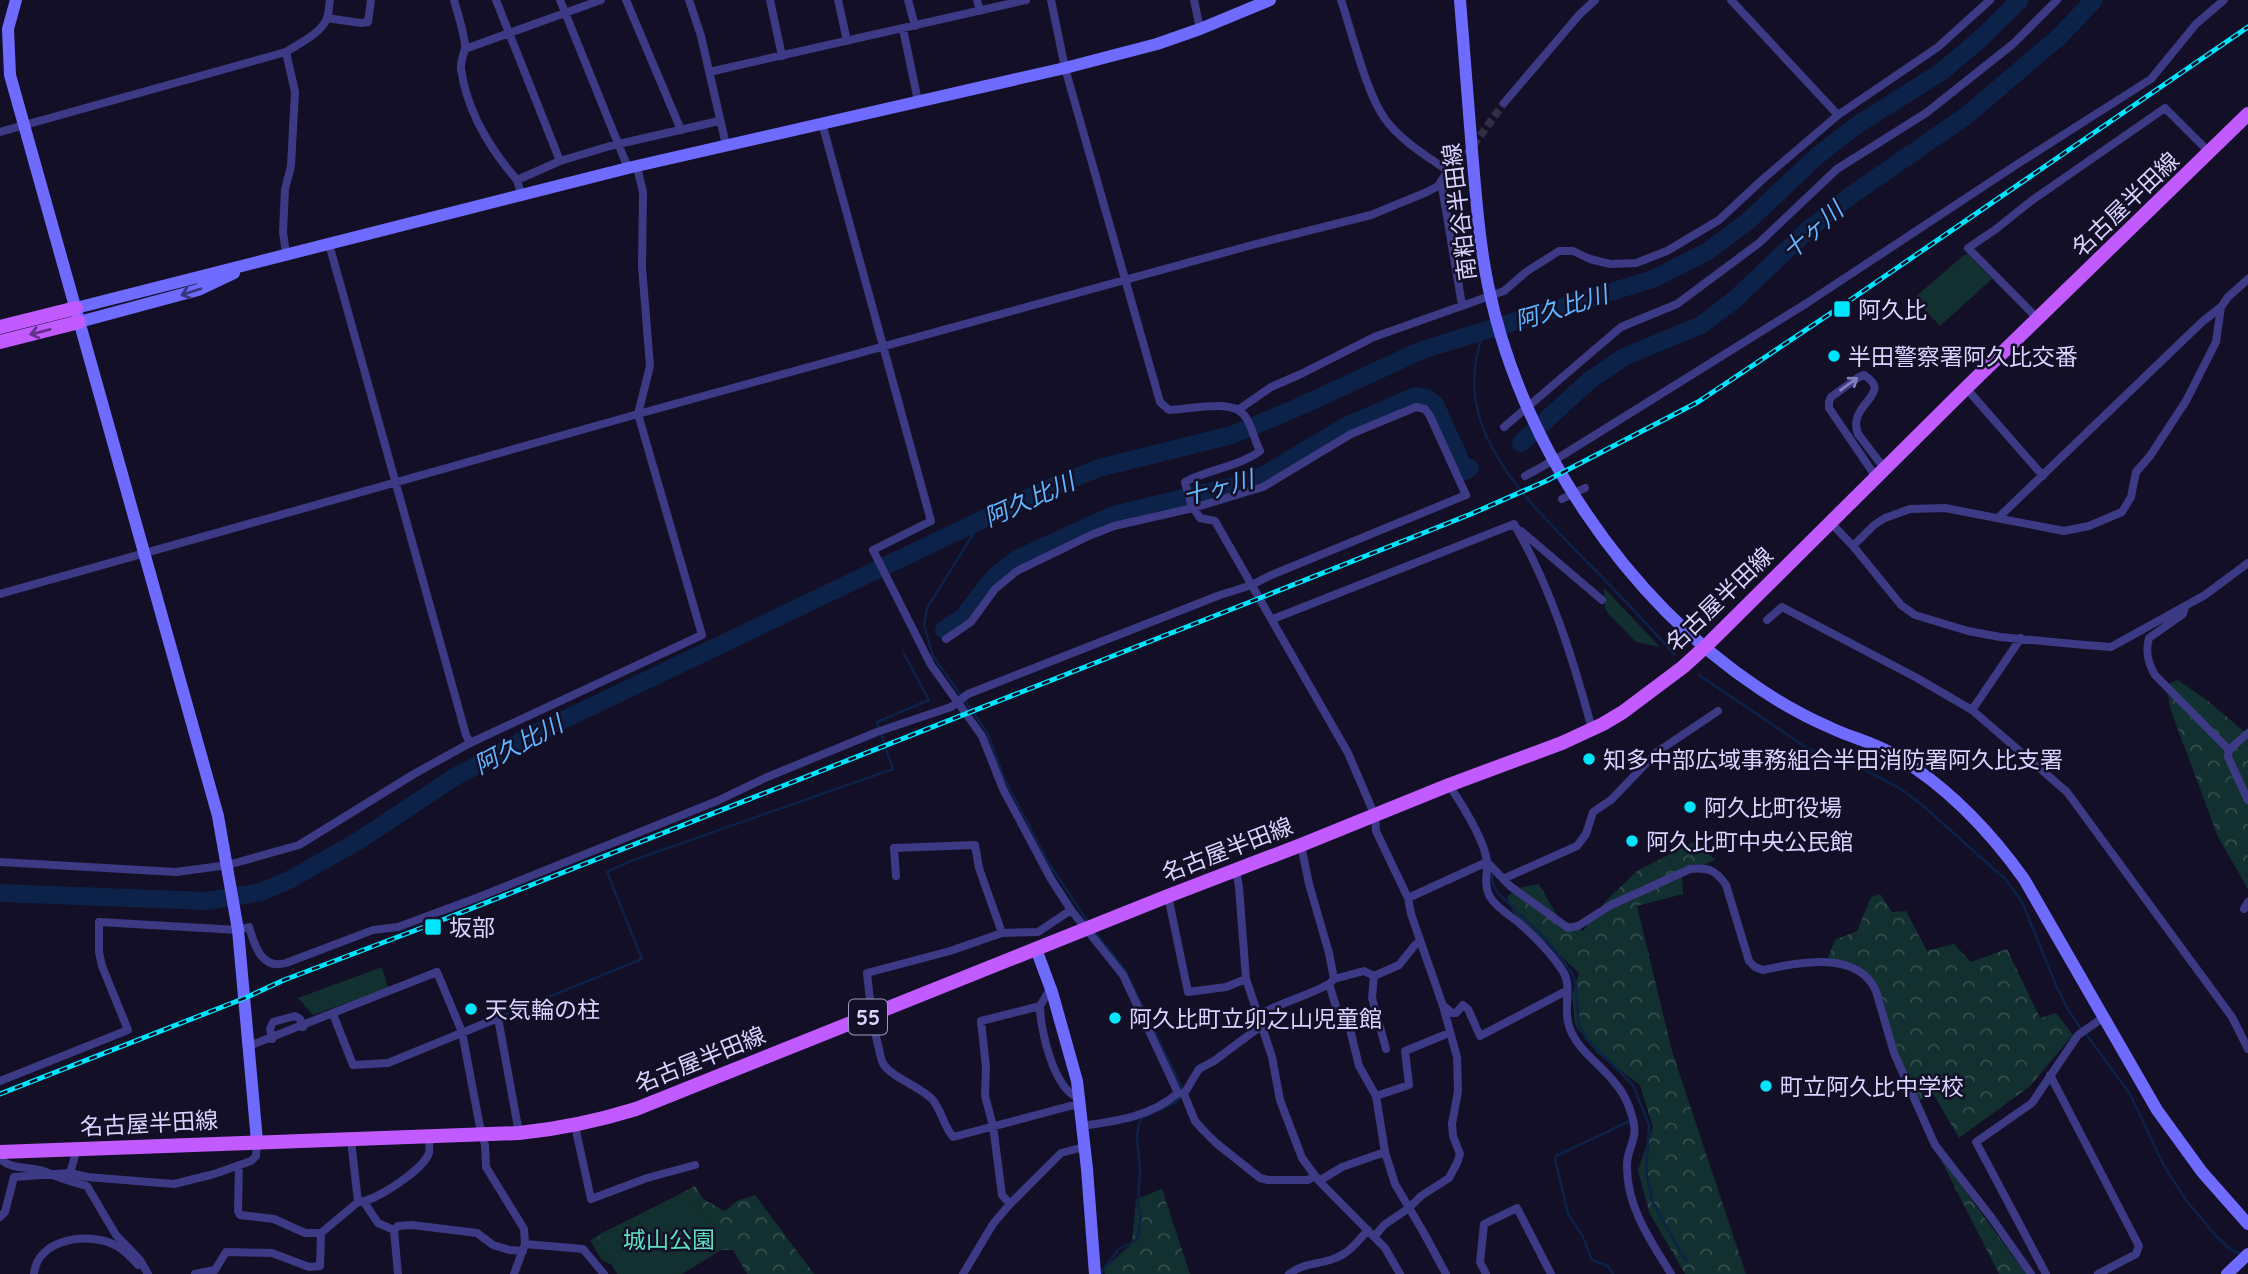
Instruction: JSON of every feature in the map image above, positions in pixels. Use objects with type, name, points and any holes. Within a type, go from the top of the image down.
[{"type":"main road","name":"名古屋半田線","points":[[0,1152],[519,1133],[576,1126],[636,1109],[1168,895],[1562,743],[1623,712],[1686,665],[2248,114]]},
{"type":"main road","points":[[0,327],[78,315]]},
{"type":"main road","points":[[0,342],[78,315]]},
{"type":"street","points":[[0,1217],[5,1212],[14,1177],[70,1174],[174,1184],[251,1161],[257,1156],[238,930],[218,816],[10,75],[8,29],[16,0]]},
{"type":"street","points":[[0,132],[286,52],[314,33],[327,18],[330,0]]},
{"type":"street","points":[[327,18],[368,22],[371,0]]},
{"type":"street","points":[[454,0],[465,49],[460,67],[474,112],[490,144],[517,180],[522,197]]},
{"type":"street","points":[[496,0],[560,161]]},
{"type":"street","points":[[0,862],[176,872],[228,869],[299,845],[470,743],[702,635],[638,414],[650,366],[642,267],[643,192],[615,139],[560,0]]},
{"type":"street","points":[[465,49],[601,0]]},
{"type":"street","points":[[626,0],[681,130]]},
{"type":"street","points":[[689,0],[726,145]]},
{"type":"street","points":[[770,0],[782,56]]},
{"type":"street","points":[[838,0],[848,41]]},
{"type":"street","points":[[908,0],[915,26]]},
{"type":"street","points":[[977,0],[980,11]]},
{"type":"street","points":[[709,72],[1026,0]]},
{"type":"street","points":[[1051,0],[1065,68],[1160,402],[1169,410],[1210,405],[1241,412]]},
{"type":"street","points":[[1194,0],[1200,29]]},
{"type":"street","points":[[78,315],[281,255],[522,197],[632,167],[1065,68],[1157,44],[1270,0]]},
{"type":"street","points":[[0,594],[1126,279],[1371,215],[1427,192],[1438,186],[1448,171],[1404,139],[1384,118],[1371,90],[1342,0]]},
{"type":"street","name":"南粕谷半田線","points":[[1460,0],[1483,261],[1496,317],[1515,377],[1544,443],[1584,510],[1629,569],[1691,636],[1772,696],[1828,727],[1890,752],[1975,819],[2003,849],[2024,879],[2099,1020],[2157,1110],[2202,1172],[2248,1224]]},
{"type":"street","points":[[1504,103],[1595,0]]},
{"type":"street","points":[[1731,0],[1838,115]]},
{"type":"street","points":[[1241,412],[1271,387],[1374,337],[1504,291],[1536,265],[1559,251],[1573,251],[1610,264],[1636,263],[1667,251],[1719,220],[1838,115],[1938,47],[1990,0]]},
{"type":"street","points":[[1504,427],[1621,327],[1677,304],[1759,243],[1837,169],[1926,113],[2013,44],[2057,0]]},
{"type":"street","points":[[1525,476],[1807,303],[2151,79],[2196,24],[2224,0]]},
{"type":"street","points":[[903,29],[918,100]]},
{"type":"street","points":[[281,255],[285,189],[291,166],[295,92],[286,52]]},
{"type":"street","points":[[2038,319],[1968,248],[2165,108],[2210,153]]},
{"type":"street","points":[[517,180],[560,161],[719,121]]},
{"type":"street","points":[[822,123],[931,521],[873,550],[931,665],[982,736],[1003,789],[1051,879],[1085,929],[1123,975],[1181,1094],[1202,1129],[1255,1175],[1269,1180],[1317,1179],[1385,1152]]},
{"type":"street","points":[[1441,181],[1462,305]]},
{"type":"street","points":[[328,244],[458,709],[470,743]]},
{"type":"street","points":[[1998,518],[2248,279]]},
{"type":"street","points":[[1853,546],[1874,525],[1910,509],[1945,508],[2064,531],[2089,526],[2122,512],[2131,497],[2136,472],[2150,456],[2186,401],[2216,342],[2221,307]]},
{"type":"street","points":[[1836,418],[1846,421],[1873,396],[1874,386],[1864,375],[1831,397],[1829,408],[1836,418],[1880,472]]},
{"type":"street","points":[[1966,388],[2043,476]]},
{"type":"street","points":[[0,1081],[128,1030],[102,966],[99,922],[238,930],[249,927],[266,962],[275,965],[286,963],[373,930],[398,927],[479,897],[717,801],[765,778],[877,732],[951,707],[980,689],[1252,585],[1466,495],[1430,416],[1425,409],[1416,407],[1350,434],[1263,487],[1114,526],[1017,571],[995,589],[971,622],[946,639]]},
{"type":"street","points":[[1241,412],[1260,450],[1252,456],[1185,482],[1192,506],[1200,518],[1215,521],[1348,753],[1375,816],[1376,831],[1408,898],[1443,1006],[1459,1072],[1452,1124],[1453,1136],[1460,1154],[1449,1178],[1338,1257],[1298,1268],[1289,1274]]},
{"type":"street","points":[[1857,412],[1855,420],[1858,433],[1880,472]]},
{"type":"street","points":[[1562,499],[1585,488]]},
{"type":"street","points":[[1829,522],[1853,546],[1901,605],[1915,615],[1968,631],[2111,647],[2205,595],[2248,563]]},
{"type":"street","points":[[1273,619],[1514,524]]},
{"type":"street","points":[[1514,524],[1602,600]]},
{"type":"street","points":[[1514,524],[1528,548],[1572,657],[1592,729]]},
{"type":"street","points":[[2185,606],[2183,614],[2149,638],[2148,660],[2155,675],[2229,750]]},
{"type":"street","points":[[1767,621],[1782,607],[1917,678],[1972,710],[2067,792],[2232,1017],[2248,1049]]},
{"type":"street","points":[[1972,710],[2021,638]]},
{"type":"street","points":[[1503,879],[1577,846],[1586,834],[1593,812],[1611,800],[1657,752],[1718,711]]},
{"type":"street","points":[[2248,733],[2229,750],[2228,757],[2248,800]]},
{"type":"street","points":[[1449,785],[1469,818],[1487,862],[1510,886],[1568,928],[1578,926],[1611,905],[1690,869],[1701,867],[1712,869],[1726,886],[1749,961],[1755,967],[1763,970],[1825,962],[1843,964],[1860,973],[1874,986],[1894,1052],[1935,1145],[2031,1274]]},
{"type":"street","points":[[896,876],[894,848],[975,845],[979,868],[1002,933]]},
{"type":"street","points":[[1301,845],[1337,1010],[1348,1021],[1359,1066],[1376,1096],[1385,1152],[1395,1184],[1446,1274]]},
{"type":"street","points":[[1408,898],[1487,862]]},
{"type":"street","points":[[1487,862],[1486,887],[1492,900],[1526,930],[1564,974],[1566,1012],[1575,1038],[1583,1051],[1617,1085],[1632,1115],[1635,1138],[1627,1169],[1632,1201],[1637,1216],[1671,1274]]},
{"type":"street","points":[[1236,870],[1246,979],[1272,1057],[1280,1100],[1302,1157],[1317,1179],[1385,1248],[1400,1274]]},
{"type":"street","points":[[1168,895],[1188,992],[1226,987],[1246,979]]},
{"type":"street","points":[[1071,910],[1038,932],[1002,933],[950,951],[867,973],[871,1016],[884,1065],[930,1097],[940,1111],[945,1128],[953,1137],[1080,1102]]},
{"type":"street","points":[[1374,976],[1399,965],[1420,941]]},
{"type":"street","points":[[1036,948],[1052,992],[1077,1081],[1095,1274]]},
{"type":"street","points":[[1257,1016],[1331,982],[1364,971],[1374,976]]},
{"type":"street","points":[[249,1046],[438,972],[463,1032],[485,1145],[486,1167],[524,1229],[524,1247],[514,1274]]},
{"type":"street","points":[[1374,976],[1372,998],[1386,1049]]},
{"type":"street","points":[[1443,1006],[1451,1013],[1456,1013],[1463,1005],[1480,1036],[1566,991]]},
{"type":"street","points":[[1052,992],[1040,1006],[1044,1035],[1057,1075],[1072,1096],[1080,1102]]},
{"type":"street","points":[[1010,1204],[1002,1195],[993,1126],[985,1096],[986,1067],[981,1021],[1040,1006]]},
{"type":"street","points":[[333,1014],[353,1065],[388,1063],[498,1018],[519,1133]]},
{"type":"street","points":[[272,1039],[270,1029],[273,1022],[295,1016],[300,1019],[303,1027]]},
{"type":"street","points":[[2046,1274],[1976,1142],[2032,1103],[2078,1035],[2099,1020]]},
{"type":"street","points":[[1082,1126],[1131,1119],[1166,1104],[1181,1094],[1199,1069],[1261,1026]]},
{"type":"street","points":[[1376,1096],[1409,1085],[1405,1052],[1449,1033]]},
{"type":"street","points":[[2050,1075],[2139,1246],[2136,1254],[2098,1274]]},
{"type":"street","points":[[576,1126],[591,1199],[647,1178],[695,1165]]},
{"type":"street","points":[[239,1165],[240,1215],[274,1219],[307,1233],[321,1233],[361,1202],[383,1192],[418,1168],[429,1152],[428,1136]]},
{"type":"street","points":[[351,1140],[361,1202],[377,1223],[394,1230]]},
{"type":"street","points":[[962,1274],[993,1224],[1010,1204],[1060,1153],[1084,1147]]},
{"type":"street","points":[[70,1174],[77,1149]]},
{"type":"street","points":[[0,1158],[8,1165],[43,1171],[50,1176],[86,1186],[116,1235],[140,1260],[148,1274]]},
{"type":"street","points":[[1486,1274],[1480,1262],[1484,1224],[1517,1208],[1551,1274]]},
{"type":"street","points":[[394,1230],[398,1226],[412,1225],[477,1233],[493,1245],[509,1250],[524,1247],[583,1249],[604,1274]]},
{"type":"street","points":[[394,1230],[398,1274]]},
{"type":"street","points":[[195,1274],[215,1270],[226,1252],[272,1253],[309,1267],[320,1266],[321,1233]]},
{"type":"street","points":[[34,1274],[38,1259],[50,1247],[66,1241],[90,1239],[115,1245],[148,1274]]},
{"type":"street","points":[[2227,1274],[2245,1257]]},
{"type":"green space","points":[[1968,254],[1992,279],[1940,326],[1914,298]]},
{"type":"green space","points":[[1604,588],[1660,647],[1636,642],[1608,613],[1605,608]]},
{"type":"green space","points":[[2178,680],[2248,735],[2248,889],[2218,837],[2171,711],[2166,685]]},
{"type":"green space","points":[[1696,841],[1715,860],[1682,874],[1683,894],[1637,906],[1672,1051],[1746,1274],[1685,1274],[1649,1212],[1638,1170],[1653,1127],[1640,1085],[1597,1053],[1575,1025],[1572,995],[1579,973],[1514,913],[1507,897],[1518,888],[1539,884],[1558,917],[1583,931],[1607,900],[1637,871]]},
{"type":"green space","points":[[1880,894],[1892,912],[1906,911],[1927,951],[1954,944],[1971,962],[2007,949],[2040,1018],[2056,1013],[2073,1035],[2029,1087],[1959,1138],[1934,1095],[1918,1101],[1896,1050],[1875,983],[1856,964],[1827,960],[1835,940],[1857,931],[1871,897]]},
{"type":"green space","points":[[382,967],[388,988],[313,1015],[298,998]]},
{"type":"green space","points":[[1938,1154],[2026,1274],[1999,1274]]},
{"type":"green space","points":[[695,1186],[703,1199],[725,1211],[737,1201],[755,1195],[814,1274],[747,1274],[733,1250],[721,1250],[682,1274],[631,1274],[602,1260],[590,1240]]},
{"type":"green space","points":[[1162,1189],[1190,1274],[1105,1274],[1104,1269],[1132,1243],[1136,1199]]},
{"type":"green space","name":"城山公園","points":[[682,1195],[706,1215],[709,1254],[677,1274],[617,1274],[600,1246],[599,1234]]},
{"type":"waterway","name":"阿久比川","points":[[0,893],[207,901],[261,892],[291,879],[358,841],[453,778],[538,732],[1044,490],[1099,468],[1232,435],[1422,350],[1653,279],[1708,251],[1747,222],[1816,157],[1857,125],[1941,72],[2020,0]]},
{"type":"waterway","name":"十ヶ川","points":[[1521,443],[1590,380],[1624,357],[1701,325],[1733,301],[1808,230],[1850,196],[1966,116],[2060,36],[2094,0]]},
{"type":"waterway","points":[[1485,330],[1475,365],[1475,398],[1483,429],[1498,458],[1540,513],[1675,655]]},
{"type":"waterway","name":"十ヶ川","points":[[944,630],[963,617],[994,577],[1017,559],[1113,515],[1242,484],[1264,475],[1346,426],[1415,396],[1427,398],[1435,404],[1465,471],[1470,468]]},
{"type":"waterway","points":[[978,520],[977,528],[927,608],[924,625],[933,656],[987,732],[1004,778],[1048,862],[1088,922]]},
{"type":"waterway","points":[[879,728],[877,722],[929,700],[904,654]]},
{"type":"waterway","points":[[1699,675],[1807,748],[1861,768],[1901,789],[2006,880],[2022,902],[2056,985],[2081,1029]]},
{"type":"waterway","points":[[504,1015],[642,959],[607,872],[631,861],[893,769],[881,734]]},
{"type":"waterway","points":[[1492,874],[1492,882],[1497,892],[1546,939],[1572,973],[1579,1025],[1587,1039],[1633,1085],[1649,1125],[1646,1171],[1653,1203],[1686,1261]]},
{"type":"waterway","points":[[1094,931],[1125,970],[1182,1088],[1180,1098],[1176,1102],[1142,1118],[1139,1123],[1138,1206],[1141,1218],[1137,1240],[1119,1249],[1102,1274]]},
{"type":"waterway","points":[[2086,1034],[2130,1094],[2164,1166],[2186,1200],[2216,1236],[2231,1250],[2242,1254]]},
{"type":"waterway","points":[[1613,1274],[1608,1266],[1592,1260],[1582,1235],[1568,1214],[1555,1159],[1556,1156],[1630,1121]]},
{"type":"tunnel","points":[[1448,171],[1467,154],[1504,103]]},
{"type":"railway","points":[[0,1094],[1260,598],[1471,514],[1546,481],[1698,402],[2248,27]]},
{"type":"place","name":"阿久比","points":[[1842,309]]},
{"type":"place","name":"半田警察署阿久比交番","points":[[1834,356]]},
{"type":"place","name":"知多中部広域事務組合半田消防署阿久比支署","points":[[1589,759]]},
{"type":"place","name":"阿久比町役場","points":[[1690,807]]},
{"type":"place","name":"阿久比町中央公民館","points":[[1632,841]]},
{"type":"place","name":"坂部","points":[[433,927]]},
{"type":"place","name":"天気輪の柱","points":[[471,1009]]},
{"type":"place","name":"阿久比町立卯之山児童館","points":[[1115,1018]]},
{"type":"place","name":"町立阿久比中学校","points":[[1766,1086]]}]
